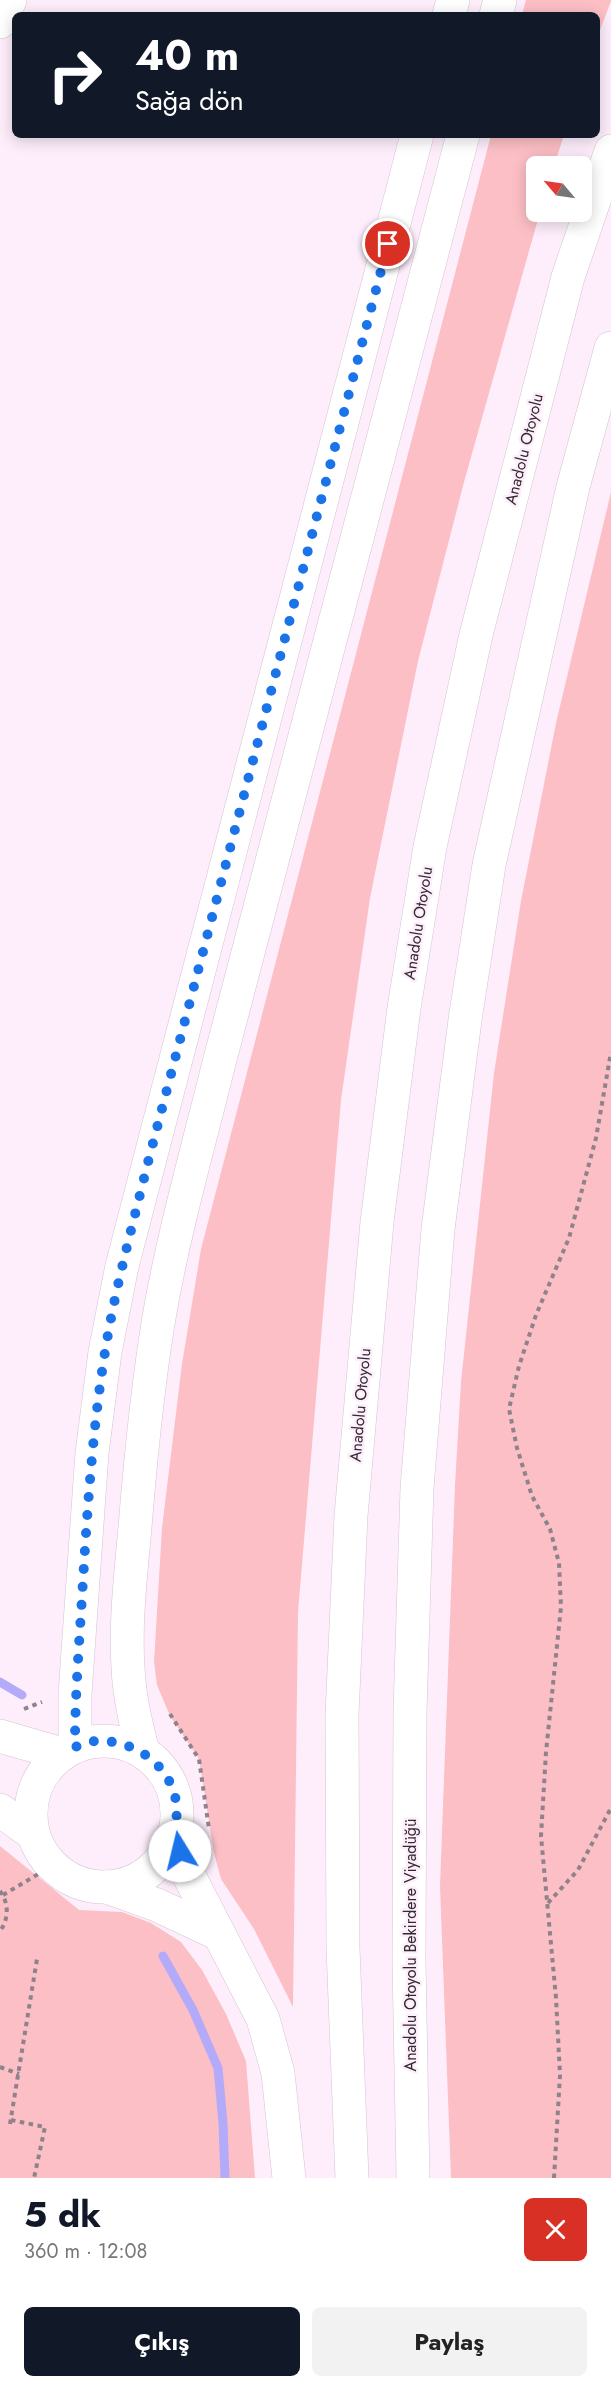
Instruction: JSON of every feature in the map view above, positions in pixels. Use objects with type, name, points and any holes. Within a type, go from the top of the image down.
[{"type":"main road","points":[[0,22],[10,0]]},
{"type":"main road","points":[[69,1750],[92,1453],[105,1352],[122,1266],[416,138]]},
{"type":"main road","points":[[143,1752],[134,1717],[128,1668],[129,1601],[139,1476],[161,1306],[180,1217],[216,1074],[462,138]]},
{"type":"main road","name":"Anadolu Otoyolu","points":[[352,2178],[343,1948],[342,1715],[351,1516],[376,1222],[404,1008],[430,847],[476,635],[568,277],[611,151]]},
{"type":"main road","name":"Anadolu Otoyolu Bekirdere Viyadüğü","points":[[413,2178],[409,1961],[410,1712],[417,1488],[438,1229],[465,1020],[489,865],[573,487],[611,348]]},
{"type":"main road","points":[[0,1736],[69,1750]]},
{"type":"main road","points":[[107,1887],[129,1883],[150,1871],[165,1854],[174,1833],[177,1810],[172,1788],[161,1768],[143,1752],[120,1742],[95,1741],[69,1750],[51,1763],[37,1784],[31,1809],[33,1834],[43,1856],[61,1874],[84,1885],[107,1887],[158,1905],[219,1934]]},
{"type":"main road","points":[[0,1810],[33,1834]]},
{"type":"main road","points":[[174,1833],[186,1870],[263,2019],[278,2073],[289,2178]]},
{"type":"path","points":[[554,2178],[560,2075],[556,1998],[541,1836],[546,1752],[561,1607],[559,1563],[549,1529],[532,1496],[520,1457],[510,1409],[519,1366],[536,1315],[568,1238],[596,1138],[611,1052]]},
{"type":"path","points":[[547,1904],[578,1870],[611,1808]]},
{"type":"path","points":[[0,1930],[7,1916],[7,1905],[1,1893],[40,1873]]},
{"type":"path","points":[[34,2178],[45,2127],[11,2122],[37,1959]]},
{"type":"path","points":[[0,2067],[19,2074]]},
{"type":"shaded area","points":[[526,0],[611,0],[600,30],[600,12],[523,12]]},
{"type":"shaded area","points":[[490,138],[563,138],[557,156],[526,156],[526,222],[537,222],[464,482],[418,661],[370,898],[341,1100],[298,1612],[293,2007],[254,1929],[221,1879],[214,1853],[199,1759],[170,1716],[157,1685],[154,1662],[162,1528],[182,1364],[201,1249]]},
{"type":"shaded area","points":[[611,492],[611,2178],[451,2178],[440,1886],[461,1382],[494,1073],[521,901],[556,723]]},
{"type":"shaded area","points":[[0,1846],[79,1910],[122,1912],[151,1923],[181,1942],[202,1970],[226,2014],[246,2061],[255,2178],[0,2178]]},
{"type":"waterway","points":[[0,1682],[22,1695]]},
{"type":"waterway","points":[[163,1956],[193,2010],[218,2068],[225,2178]]},
{"type":"route","points":[[180,1851],[174,1833],[177,1810],[172,1788],[161,1768],[143,1752],[120,1742],[95,1741],[75,1747],[75,1688],[87,1513],[105,1352],[122,1266],[147,1166],[388,244]]}]
